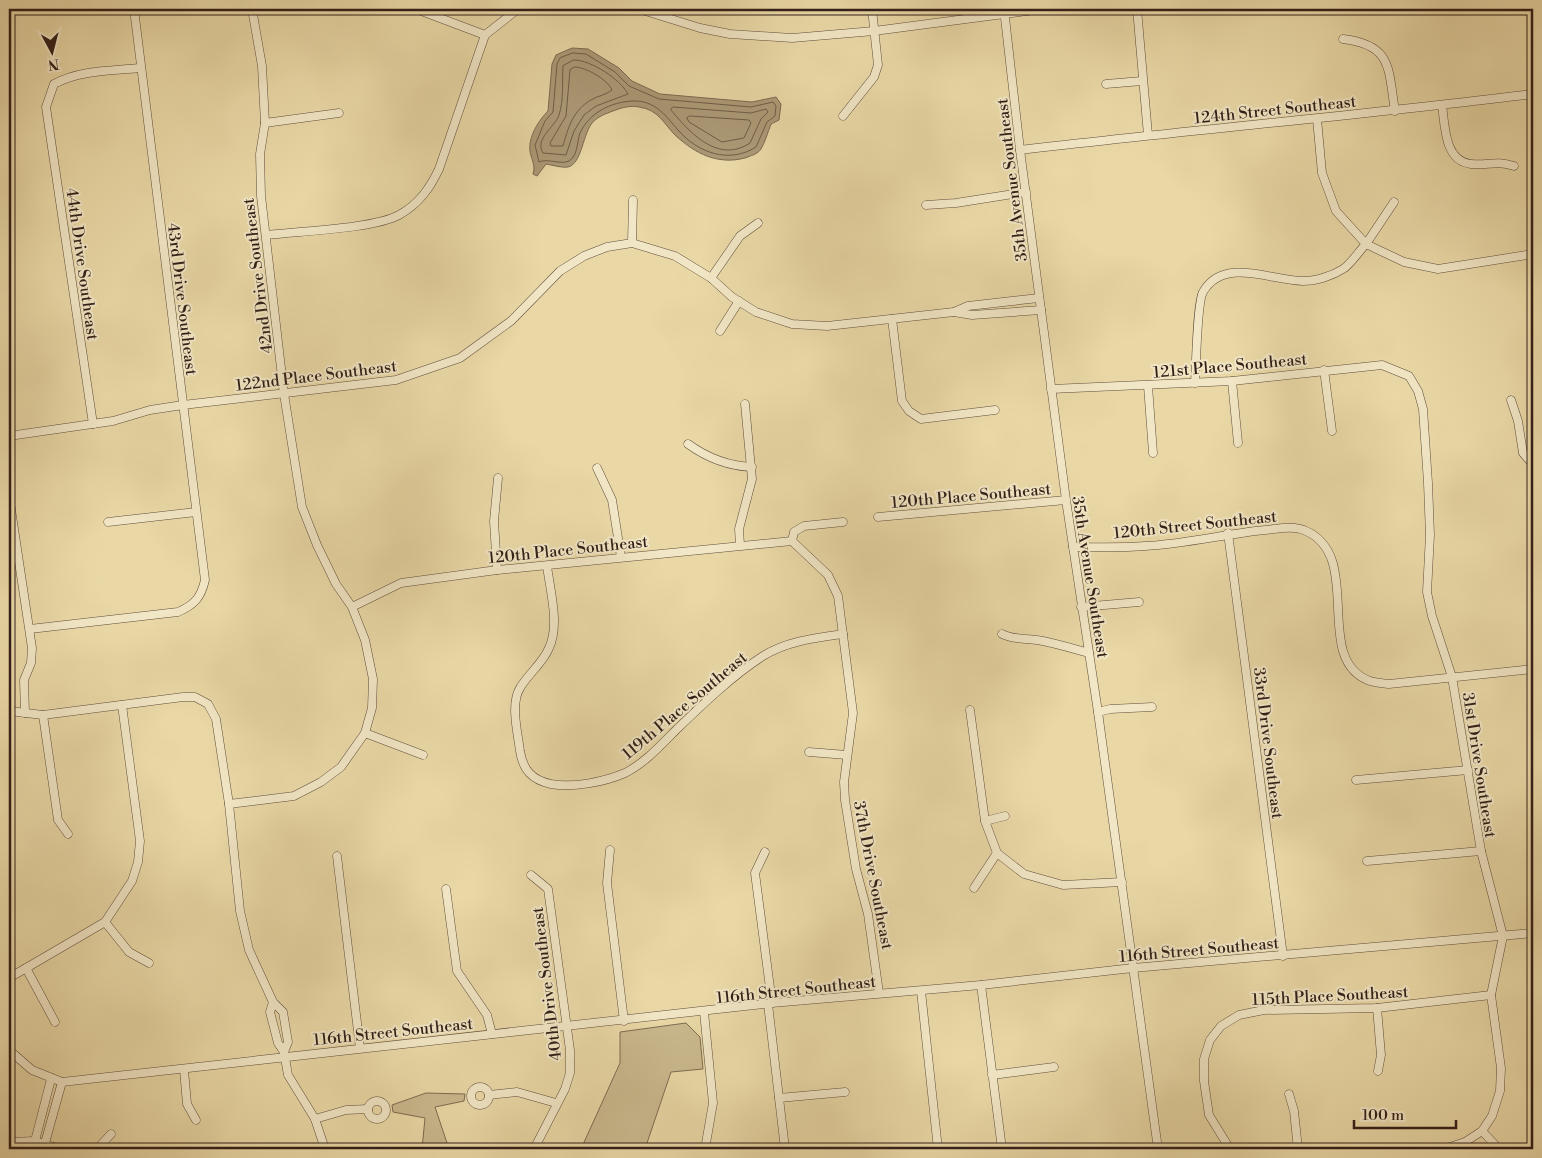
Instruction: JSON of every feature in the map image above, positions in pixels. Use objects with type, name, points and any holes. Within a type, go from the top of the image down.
[{"type":"street","name":"43rd Drive Southeast","points":[[30,629],[178,612],[194,605],[202,593],[205,580],[134,9]]},
{"type":"street","name":"42nd Drive Southeast","points":[[229,804],[294,796],[321,782],[341,767],[365,732],[372,708],[373,679],[365,640],[352,607],[336,584],[317,545],[302,507],[284,394],[260,187],[260,154],[264,123],[262,66],[252,9]]},
{"type":"street","points":[[416,9],[485,35]]},
{"type":"street","points":[[266,235],[372,222],[399,215],[418,201],[431,186],[439,169],[485,35],[518,9]]},
{"type":"street","points":[[639,9],[650,10],[700,28],[763,38],[818,37],[874,31],[1004,12],[1042,9]]},
{"type":"street","points":[[843,116],[874,77],[878,66],[872,9]]},
{"type":"street","points":[[1137,9],[1148,135]]},
{"type":"street","name":"35th Avenue Southeast","points":[[1004,12],[1020,150],[1066,500],[1098,712],[1158,1149]]},
{"type":"street","points":[[1343,39],[1362,41],[1380,52],[1388,66],[1395,111]]},
{"type":"street","name":"44th Drive Southeast","points":[[93,424],[46,107],[54,84],[64,79],[77,74],[140,68]]},
{"type":"street","points":[[1106,84],[1142,80]]},
{"type":"street","name":"124th Street Southeast","points":[[1020,150],[1148,135],[1395,111],[1533,94]]},
{"type":"street","points":[[1442,105],[1447,143],[1457,157],[1471,164],[1500,162],[1514,166]]},
{"type":"street","points":[[264,123],[339,113]]},
{"type":"street","points":[[1317,119],[1322,173],[1336,211],[1366,244],[1404,262],[1438,269],[1533,254]]},
{"type":"street","points":[[926,205],[956,203],[1026,192]]},
{"type":"street","points":[[632,243],[633,200]]},
{"type":"street","points":[[1195,383],[1202,293],[1214,280],[1227,273],[1240,272],[1302,281],[1322,278],[1344,269],[1366,244],[1394,202]]},
{"type":"street","points":[[711,278],[740,236],[758,224]]},
{"type":"street","name":"122nd Place Southeast","points":[[9,436],[93,424],[150,410],[183,405],[396,380],[460,358],[511,322],[560,271],[584,256],[607,247],[632,243],[675,256],[711,278],[739,302],[756,312],[792,324],[827,326],[954,312],[972,315],[1041,310]]},
{"type":"street","name":"122nd Place Southeast","points":[[954,312],[968,306],[1039,298]]},
{"type":"street","points":[[720,331],[739,302]]},
{"type":"street","points":[[892,319],[902,402],[910,411],[922,419],[995,410]]},
{"type":"street","name":"121st Place Southeast","points":[[1051,389],[1232,381],[1382,365],[1409,376]]},
{"type":"street","points":[[1324,370],[1332,431]]},
{"type":"street","name":"31st Drive Southeast","points":[[1409,376],[1418,391],[1423,409],[1430,535],[1426,592],[1452,677],[1481,851],[1503,936],[1491,995],[1501,1068],[1500,1091],[1492,1116],[1482,1131]]},
{"type":"street","points":[[1232,381],[1238,443]]},
{"type":"street","points":[[1148,386],[1153,454]]},
{"type":"street","points":[[1511,400],[1518,421],[1522,453],[1531,460]]},
{"type":"street","points":[[740,545],[738,529],[750,493],[752,467],[745,404]]},
{"type":"street","points":[[688,444],[713,459],[752,467]]},
{"type":"street","points":[[597,468],[612,500],[621,557]]},
{"type":"street","points":[[497,570],[494,521],[498,478]]},
{"type":"street","points":[[9,496],[32,648],[31,663],[24,680],[25,713]]},
{"type":"street","name":"120th Place Southeast","points":[[878,517],[1066,500]]},
{"type":"street","points":[[108,522],[196,512]]},
{"type":"street","points":[[792,542],[794,532],[804,526],[843,522]]},
{"type":"street","name":"120th Street Southeast","points":[[1073,547],[1146,546],[1228,534],[1289,528],[1306,530],[1318,539],[1331,556],[1337,575],[1337,600],[1342,644],[1347,660],[1356,673],[1371,681],[1389,684],[1452,677]]},
{"type":"street","name":"33rd Drive Southeast","points":[[1228,534],[1283,956]]},
{"type":"street","name":"120th Place Southeast","points":[[352,607],[401,583],[497,570],[740,545],[792,542]]},
{"type":"street","name":"37th Drive Southeast","points":[[792,542],[828,575],[838,596],[853,713],[844,782],[849,836],[868,914],[879,993]]},
{"type":"street","name":"119th Place Southeast","points":[[547,566],[554,630],[549,648],[519,690],[516,706],[520,754],[527,772],[541,782],[558,785],[599,781],[625,773],[651,755],[707,701],[762,657],[780,647],[811,638],[843,634]]},
{"type":"street","points":[[1081,607],[1139,602]]},
{"type":"street","points":[[1002,634],[1014,640],[1031,639],[1054,643],[1088,653]]},
{"type":"street","points":[[1452,677],[1533,669]]},
{"type":"street","points":[[9,711],[43,715],[183,697],[195,697],[208,704],[216,719],[229,804],[240,912],[249,950],[273,1002],[283,1012],[288,1042],[285,1055],[288,1076],[315,1119],[325,1149]]},
{"type":"street","points":[[9,978],[105,922],[132,881],[138,862],[140,841],[122,705]]},
{"type":"street","points":[[1098,712],[1110,708],[1152,706]]},
{"type":"street","points":[[970,710],[985,821],[997,853],[1024,874],[1063,885],[1122,882]]},
{"type":"street","points":[[43,715],[58,820],[68,834]]},
{"type":"street","points":[[365,732],[423,755]]},
{"type":"street","points":[[809,752],[847,755]]},
{"type":"street","points":[[1356,780],[1468,770]]},
{"type":"street","points":[[985,821],[1005,816]]},
{"type":"street","points":[[610,850],[607,883],[624,1021]]},
{"type":"street","points":[[1367,861],[1481,851]]},
{"type":"street","points":[[765,852],[755,873],[785,1149]]},
{"type":"street","points":[[974,888],[997,853]]},
{"type":"street","points":[[337,856],[360,1048]]},
{"type":"street","name":"40th Drive Southeast","points":[[531,875],[548,889],[567,1028],[570,1073],[565,1089],[556,1103],[534,1149]]},
{"type":"street","points":[[446,889],[457,972],[487,1015],[492,1034]]},
{"type":"street","points":[[105,922],[129,952],[149,963]]},
{"type":"street","name":"116th Street Southeast","points":[[62,1082],[184,1070],[285,1055],[567,1028],[770,1004],[879,993],[921,991],[1133,968],[1533,933]]},
{"type":"street","points":[[26,968],[55,1022]]},
{"type":"street","points":[[981,985],[1002,1149]]},
{"type":"street","points":[[921,991],[938,1149]]},
{"type":"street","name":"115th Place Southeast","points":[[1230,1149],[1210,1115],[1204,1081],[1204,1059],[1210,1040],[1220,1026],[1239,1015],[1264,1010],[1378,1008],[1491,995]]},
{"type":"street","points":[[273,1002],[270,1012],[278,1044],[285,1055]]},
{"type":"street","points":[[1378,1008],[1381,1055],[1378,1071]]},
{"type":"street","points":[[704,1012],[713,1103],[705,1149]]},
{"type":"street","points":[[9,1050],[32,1070],[62,1082],[45,1143]]},
{"type":"street","points":[[992,1075],[1054,1067]]},
{"type":"street","points":[[184,1070],[187,1104],[196,1120]]},
{"type":"street","points":[[35,1141],[51,1079]]},
{"type":"street","points":[[489,1095],[517,1092],[556,1103]]},
{"type":"street","points":[[778,1098],[845,1092]]},
{"type":"street","points":[[1289,1094],[1294,1111],[1298,1149]]},
{"type":"street","points":[[315,1119],[330,1113],[368,1110]]},
{"type":"street","points":[[1444,1149],[1465,1142],[1482,1131],[1499,1149]]},
{"type":"street","points":[[97,1149],[112,1134]]},
{"type":"street","points":[[9,1142],[35,1141],[60,1149]]},
{"type":"shaded area","points":[[686,1023],[700,1037],[703,1069],[671,1072],[645,1149],[581,1149],[620,1063],[620,1032]]},
{"type":"shaded area","points":[[426,1093],[465,1094],[464,1101],[435,1107],[448,1146],[422,1149],[425,1118],[393,1112],[392,1105]]},
{"type":"water","points":[[572,48],[588,49],[619,68],[632,81],[660,94],[752,102],[776,97],[781,104],[779,120],[771,124],[758,152],[745,158],[726,160],[708,156],[691,148],[651,111],[636,106],[626,107],[605,114],[593,122],[573,165],[560,167],[546,164],[537,176],[533,174],[534,165],[530,151],[532,135],[548,111],[552,64],[556,55]]}]
